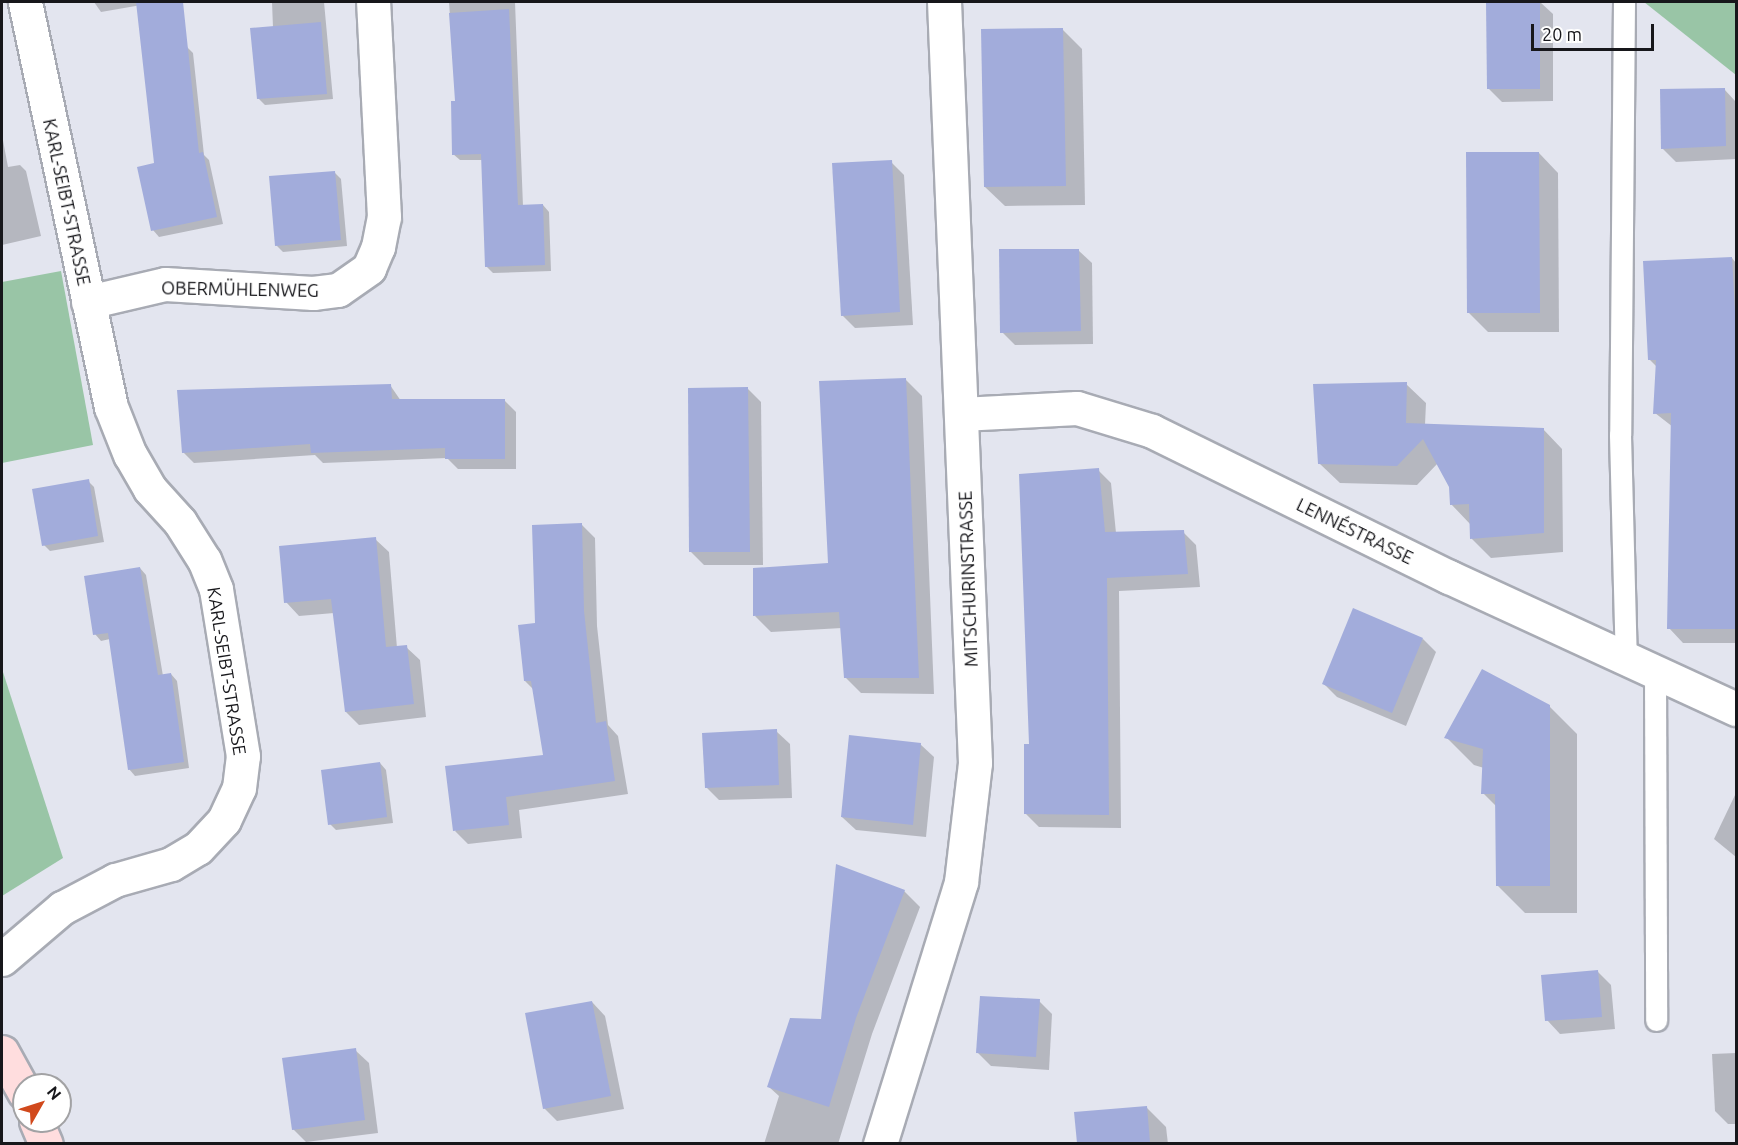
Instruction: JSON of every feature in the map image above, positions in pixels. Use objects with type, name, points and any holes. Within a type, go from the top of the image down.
[{"type":"main road","points":[[2,1052],[14,1073]]},
{"type":"street","name":"KARL-SEIBT-STRASSE","points":[[2,959],[62,908],[115,880],[171,864],[198,848],[224,820],[239,788],[243,756],[216,589],[204,560],[180,522],[150,489],[130,455],[111,407],[25,2]]},
{"type":"street","name":"OBERMÜHLENWEG","points":[[88,302],[165,284],[313,293],[338,290],[369,268],[378,247],[384,217],[374,2]]},
{"type":"street","name":"MITSCHURINSTRASSE","points":[[880,1143],[961,882],[974,773],[944,2]]},
{"type":"street","name":"LENNÉSTRASSE","points":[[961,414],[1077,408],[1152,431],[1640,666],[1737,709]]},
{"type":"lane","points":[[1624,2],[1620,435],[1640,666],[1656,1020]]},
{"type":"green space","points":[[1644,2],[1736,2],[1736,75]]},
{"type":"green space","points":[[61,271],[93,445],[2,463],[2,282]]},
{"type":"green space","points":[[2,669],[63,858],[2,896]]},
{"type":"building","points":[[136,2],[183,2],[199,153],[203,152],[217,217],[151,231],[137,167],[154,163]]},
{"type":"building","points":[[1486,2],[1540,2],[1540,89],[1487,89]]},
{"type":"building","points":[[509,9],[518,205],[543,204],[545,265],[485,267],[481,154],[452,155],[451,101],[455,101],[449,13]]},
{"type":"building","points":[[321,22],[327,94],[257,99],[250,28]]},
{"type":"building","points":[[1063,28],[1066,186],[984,187],[981,29]]},
{"type":"building","points":[[1725,88],[1726,146],[1661,149],[1660,89]]},
{"type":"building","points":[[1466,152],[1539,152],[1540,313],[1467,313]]},
{"type":"building","points":[[892,160],[900,312],[841,316],[832,163]]},
{"type":"building","points":[[335,171],[341,240],[275,246],[269,176]]},
{"type":"building","points":[[999,249],[1079,249],[1081,331],[1000,333]]},
{"type":"building","points":[[1732,257],[1737,348],[1736,629],[1667,629],[1671,413],[1653,414],[1656,360],[1648,360],[1643,261]]},
{"type":"building","points":[[906,378],[919,678],[844,678],[839,612],[753,616],[753,568],[828,563],[819,381]]},
{"type":"building","points":[[1407,382],[1406,423],[1544,428],[1544,533],[1470,539],[1469,504],[1450,505],[1449,487],[1423,439],[1397,466],[1318,464],[1313,384]]},
{"type":"building","points":[[391,384],[392,399],[505,399],[505,459],[445,459],[445,448],[311,453],[310,444],[182,453],[177,390]]},
{"type":"building","points":[[748,387],[750,552],[689,552],[688,388]]},
{"type":"building","points":[[1099,468],[1105,532],[1184,530],[1188,574],[1107,578],[1109,815],[1024,814],[1024,744],[1029,744],[1019,474]]},
{"type":"building","points":[[89,479],[98,536],[42,546],[32,489]]},
{"type":"building","points":[[582,523],[584,611],[596,723],[606,721],[615,781],[506,797],[509,825],[453,831],[445,766],[543,755],[531,681],[524,681],[518,625],[535,623],[532,525]]},
{"type":"building","points":[[376,537],[386,647],[407,645],[414,704],[345,712],[331,599],[284,603],[279,546]]},
{"type":"building","points":[[140,567],[158,675],[171,673],[184,762],[128,770],[108,633],[93,635],[84,576]]},
{"type":"building","points":[[1353,608],[1423,638],[1392,713],[1322,684]]},
{"type":"building","points":[[1482,669],[1550,705],[1550,886],[1496,886],[1495,794],[1481,794],[1483,749],[1444,738]]},
{"type":"building","points":[[777,729],[779,785],[705,788],[702,733]]},
{"type":"building","points":[[849,735],[921,743],[913,825],[841,817]]},
{"type":"building","points":[[380,762],[387,817],[328,825],[321,770]]},
{"type":"building","points":[[836,864],[905,890],[856,1018],[829,1107],[767,1087],[790,1018],[821,1019]]},
{"type":"building","points":[[1598,970],[1602,1017],[1545,1021],[1541,975]]},
{"type":"building","points":[[980,996],[1040,999],[1036,1057],[976,1053]]},
{"type":"building","points":[[592,1001],[611,1096],[543,1109],[525,1013]]},
{"type":"building","points":[[356,1048],[365,1120],[292,1130],[282,1058]]},
{"type":"building","points":[[1147,1106],[1150,1143],[1077,1143],[1074,1112]]}]
